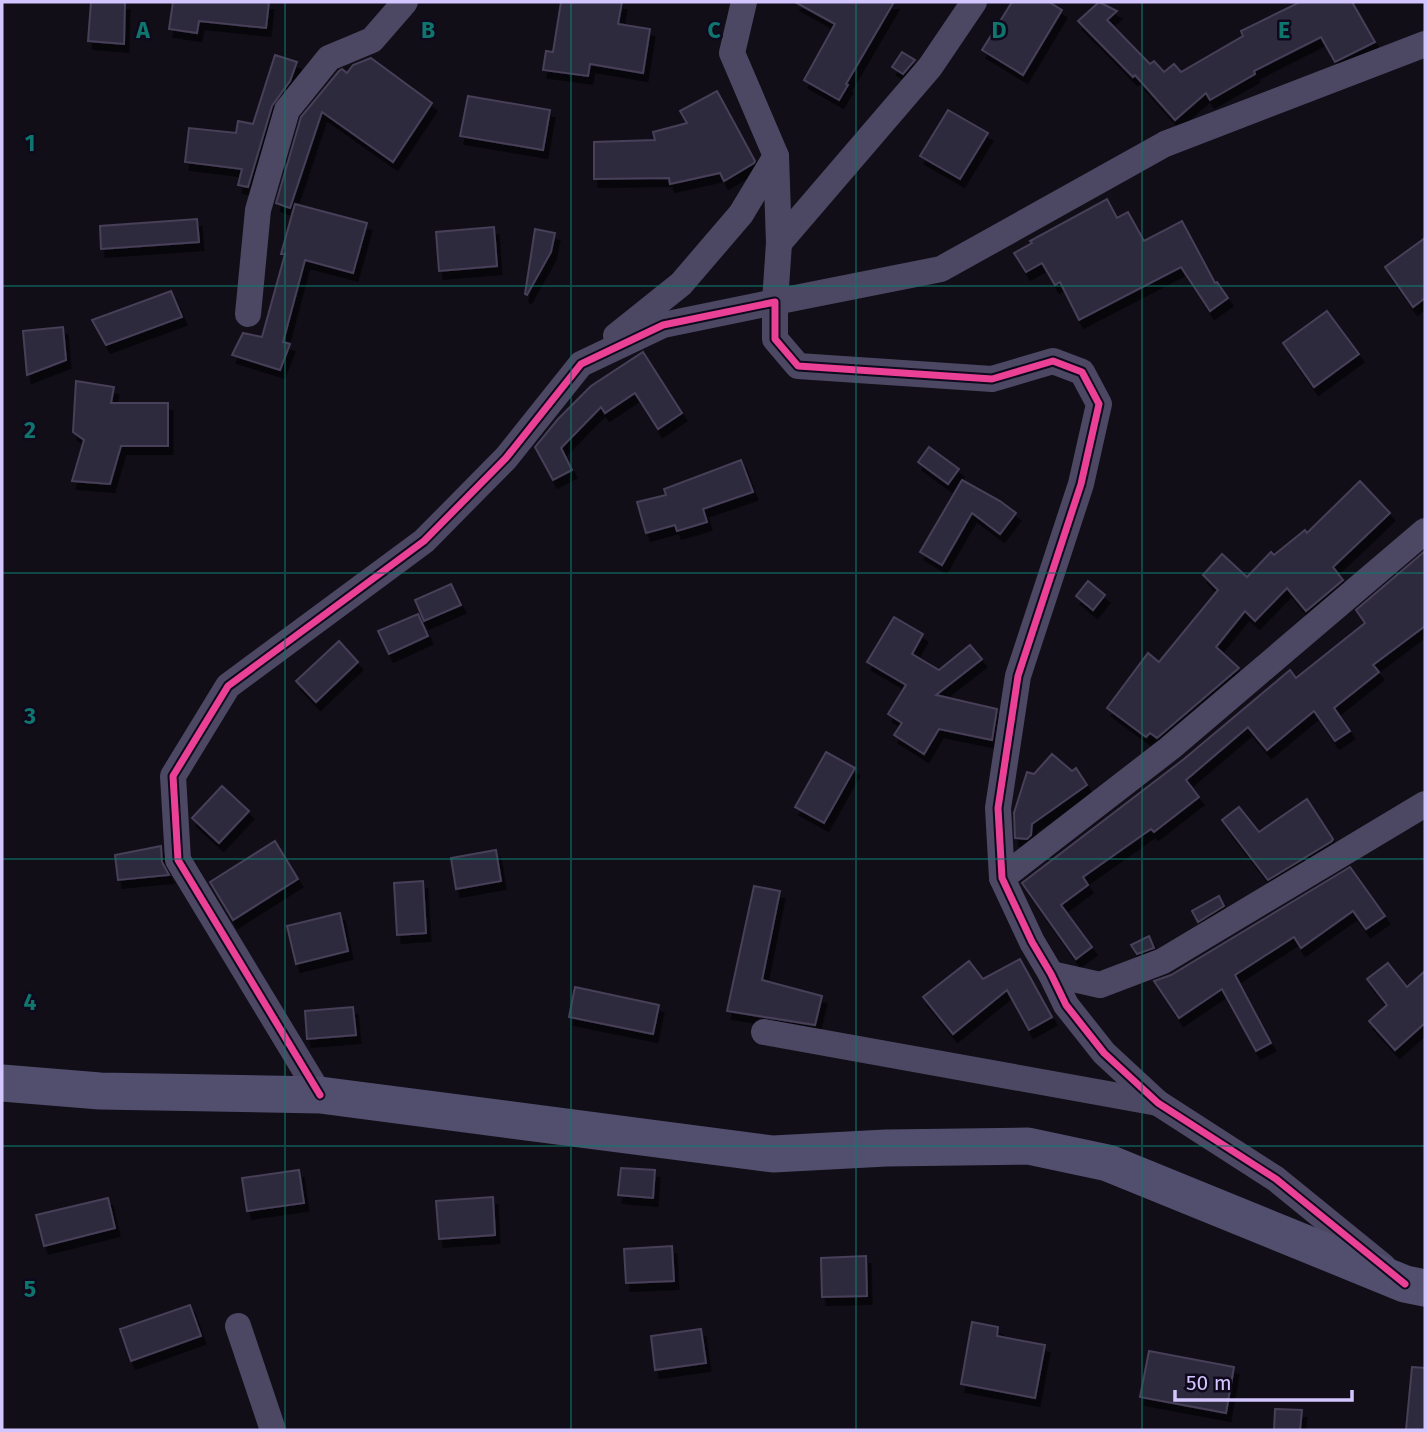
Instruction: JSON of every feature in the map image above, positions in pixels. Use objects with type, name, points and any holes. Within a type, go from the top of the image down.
[{"type":"street","points":[[248,314],[258,210],[287,110],[329,58],[372,40],[405,2]]},
{"type":"street","points":[[744,2],[732,53],[776,156],[779,243],[775,339],[798,366],[992,379],[1053,361],[1082,372],[1100,404],[1080,484],[1018,676],[998,808],[1002,878],[1032,942],[1066,1005],[1104,1053],[1158,1103],[1276,1179],[1415,1286]]},
{"type":"street","points":[[779,243],[930,67],[974,2]]},
{"type":"street","points":[[581,364],[663,325],[941,269],[1165,144],[1425,44]]},
{"type":"street","points":[[320,1095],[178,860],[173,776],[228,686],[424,541],[506,458],[581,364],[681,285],[741,214],[776,156]]},
{"type":"street","points":[[1002,878],[1170,748],[1425,531]]},
{"type":"street","points":[[1051,974],[1100,985],[1163,961],[1425,804]]},
{"type":"street","points":[[764,1032],[1158,1103]]},
{"type":"street","points":[[2,1083],[100,1091],[320,1095],[774,1154],[886,1148],[1028,1146],[1108,1163],[1415,1286]]},
{"type":"street","points":[[238,1326],[274,1430]]},
{"type":"building","points":[[91,2],[125,2],[124,44],[88,41]]},
{"type":"building","points":[[173,2],[269,2],[266,28],[199,21],[197,33],[169,29]]},
{"type":"building","points":[[561,2],[622,2],[618,24],[650,29],[643,73],[590,64],[588,76],[543,70],[546,51],[553,52]]},
{"type":"building","points":[[795,2],[894,2],[839,100],[804,80],[835,24]]},
{"type":"building","points":[[1012,2],[1049,2],[1062,10],[1023,75],[982,50]]},
{"type":"building","points":[[1099,2],[1117,11],[1107,20],[1150,64],[1154,61],[1164,72],[1174,64],[1181,72],[1243,36],[1241,31],[1300,2],[1352,2],[1375,42],[1335,62],[1321,37],[1254,71],[1255,74],[1210,100],[1206,93],[1175,120],[1135,75],[1133,77],[1078,21]]},
{"type":"building","points":[[902,52],[915,60],[903,74],[892,67]]},
{"type":"building","points":[[275,55],[297,62],[290,81],[272,106],[248,187],[238,185],[242,169],[185,162],[189,128],[236,133],[238,121],[253,124]]},
{"type":"building","points":[[371,58],[432,103],[393,162],[322,112],[290,208],[276,203],[301,117],[339,71],[342,69],[347,73],[353,65]]},
{"type":"building","points":[[717,91],[754,163],[724,181],[720,173],[670,184],[669,178],[594,179],[594,142],[655,140],[653,132],[687,123],[680,111]]},
{"type":"building","points":[[468,96],[550,110],[543,150],[460,136]]},
{"type":"building","points":[[948,110],[988,133],[960,179],[920,156]]},
{"type":"building","points":[[1107,199],[1117,218],[1128,212],[1144,241],[1182,221],[1215,283],[1217,282],[1228,298],[1210,311],[1181,267],[1079,320],[1060,282],[1055,285],[1042,263],[1026,272],[1014,253],[1032,243],[1030,241]]},
{"type":"building","points":[[295,204],[367,223],[353,273],[305,260],[283,342],[290,344],[280,370],[232,355],[243,333],[262,337],[285,254],[281,254]]},
{"type":"building","points":[[197,219],[199,242],[101,249],[100,226]]},
{"type":"building","points":[[494,227],[497,266],[439,271],[436,232]]},
{"type":"building","points":[[535,229],[555,233],[551,252],[527,295],[525,294]]},
{"type":"building","points":[[1425,238],[1425,298],[1413,307],[1385,267]]},
{"type":"building","points":[[171,291],[182,317],[106,345],[92,320]]},
{"type":"building","points":[[1327,311],[1359,354],[1314,387],[1283,343]]},
{"type":"building","points":[[63,327],[66,360],[27,375],[23,331]]},
{"type":"building","points":[[643,352],[682,413],[658,429],[635,393],[605,413],[601,407],[561,448],[572,470],[553,480],[535,447],[591,386]]},
{"type":"building","points":[[76,381],[114,387],[111,403],[168,403],[168,446],[121,446],[110,484],[72,481],[84,440],[73,432]]},
{"type":"building","points":[[929,447],[959,469],[948,484],[918,462]]},
{"type":"building","points":[[741,460],[753,492],[703,509],[707,522],[677,531],[675,525],[646,533],[637,502],[666,495],[664,489]]},
{"type":"building","points":[[962,480],[1016,513],[1000,534],[972,513],[942,565],[920,552]]},
{"type":"building","points":[[1360,481],[1390,513],[1333,567],[1343,580],[1306,611],[1287,588],[1255,621],[1245,611],[1216,647],[1239,668],[1157,738],[1150,733],[1146,737],[1107,708],[1148,653],[1159,662],[1218,590],[1203,575],[1222,554],[1247,577],[1271,552],[1274,555],[1305,530],[1307,533]]},
{"type":"building","points":[[1425,551],[1425,626],[1373,665],[1379,672],[1334,708],[1350,731],[1335,741],[1314,711],[1267,750],[1248,727],[1186,780],[1199,797],[1154,832],[1151,829],[1083,877],[1088,885],[1061,905],[1092,947],[1076,959],[1022,883],[1184,759],[1290,670],[1296,678],[1365,623],[1356,610]]},
{"type":"building","points":[[1088,581],[1105,595],[1093,610],[1076,596]]},
{"type":"building","points":[[451,584],[461,605],[424,621],[415,600]]},
{"type":"building","points":[[418,614],[428,636],[389,654],[378,631]]},
{"type":"building","points":[[894,617],[923,634],[912,654],[939,670],[970,645],[982,659],[936,695],[997,709],[992,740],[939,729],[924,754],[894,735],[902,723],[888,714],[906,685],[867,662]]},
{"type":"building","points":[[339,641],[358,662],[316,702],[296,681]]},
{"type":"building","points":[[826,752],[855,768],[824,823],[795,807]]},
{"type":"building","points":[[1052,754],[1072,771],[1076,768],[1087,785],[1032,824],[1031,835],[1027,839],[1015,838],[1014,813],[1027,772],[1034,774]]},
{"type":"building","points":[[222,786],[249,811],[219,843],[192,818]]},
{"type":"building","points":[[1307,799],[1333,839],[1268,880],[1222,820],[1239,807],[1259,832]]},
{"type":"building","points":[[275,841],[298,879],[233,920],[210,882]]},
{"type":"building","points":[[161,846],[162,862],[169,875],[118,880],[115,855]]},
{"type":"building","points":[[496,850],[501,881],[456,889],[451,858]]},
{"type":"building","points":[[1350,867],[1385,916],[1366,929],[1353,911],[1301,948],[1294,937],[1235,975],[1271,1043],[1256,1051],[1222,989],[1179,1018],[1154,981],[1171,975]]},
{"type":"building","points":[[423,881],[426,933],[397,935],[394,883]]},
{"type":"building","points":[[754,886],[780,891],[762,980],[822,996],[815,1025],[727,1011]]},
{"type":"building","points":[[1219,896],[1224,906],[1198,922],[1192,911]]},
{"type":"building","points":[[340,913],[348,951],[296,964],[287,926]]},
{"type":"building","points":[[1149,936],[1154,948],[1137,954],[1131,945]]},
{"type":"building","points":[[1020,959],[1052,1017],[1029,1030],[1007,990],[953,1034],[923,997],[969,961],[983,979]]},
{"type":"building","points":[[1388,963],[1407,987],[1425,971],[1425,1023],[1395,1050],[1369,1021],[1387,1005],[1367,979]]},
{"type":"building","points":[[575,987],[659,1005],[653,1034],[569,1017]]},
{"type":"building","points":[[353,1007],[356,1035],[307,1039],[305,1011]]},
{"type":"building","points":[[621,1168],[655,1170],[653,1198],[618,1195]]},
{"type":"building","points":[[299,1170],[304,1203],[247,1211],[242,1178]]},
{"type":"building","points":[[493,1197],[495,1235],[439,1239],[436,1201]]},
{"type":"building","points":[[108,1198],[115,1228],[44,1246],[36,1215]]},
{"type":"building","points":[[672,1246],[674,1281],[626,1283],[624,1249]]},
{"type":"building","points":[[866,1256],[867,1296],[822,1297],[821,1258]]},
{"type":"building","points":[[190,1305],[201,1336],[131,1361],[120,1329]]},
{"type":"building","points":[[972,1322],[998,1327],[997,1336],[1045,1345],[1035,1398],[961,1384]]},
{"type":"building","points":[[701,1329],[706,1363],[655,1370],[651,1336]]},
{"type":"building","points":[[1149,1351],[1234,1367],[1226,1413],[1140,1397]]},
{"type":"building","points":[[1412,1367],[1425,1368],[1425,1430],[1406,1430]]},
{"type":"building","points":[[1275,1409],[1302,1410],[1300,1430],[1274,1430]]},
{"type":"cycle path","points":[[320,1095],[178,860],[173,776],[228,686],[424,541],[506,458],[581,364],[663,325],[775,302],[775,339],[798,366],[992,379],[1053,361],[1082,372],[1099,404],[1081,484],[1018,676],[998,808],[1002,878],[1066,1005],[1104,1053],[1158,1103],[1276,1179],[1405,1284]]}]
